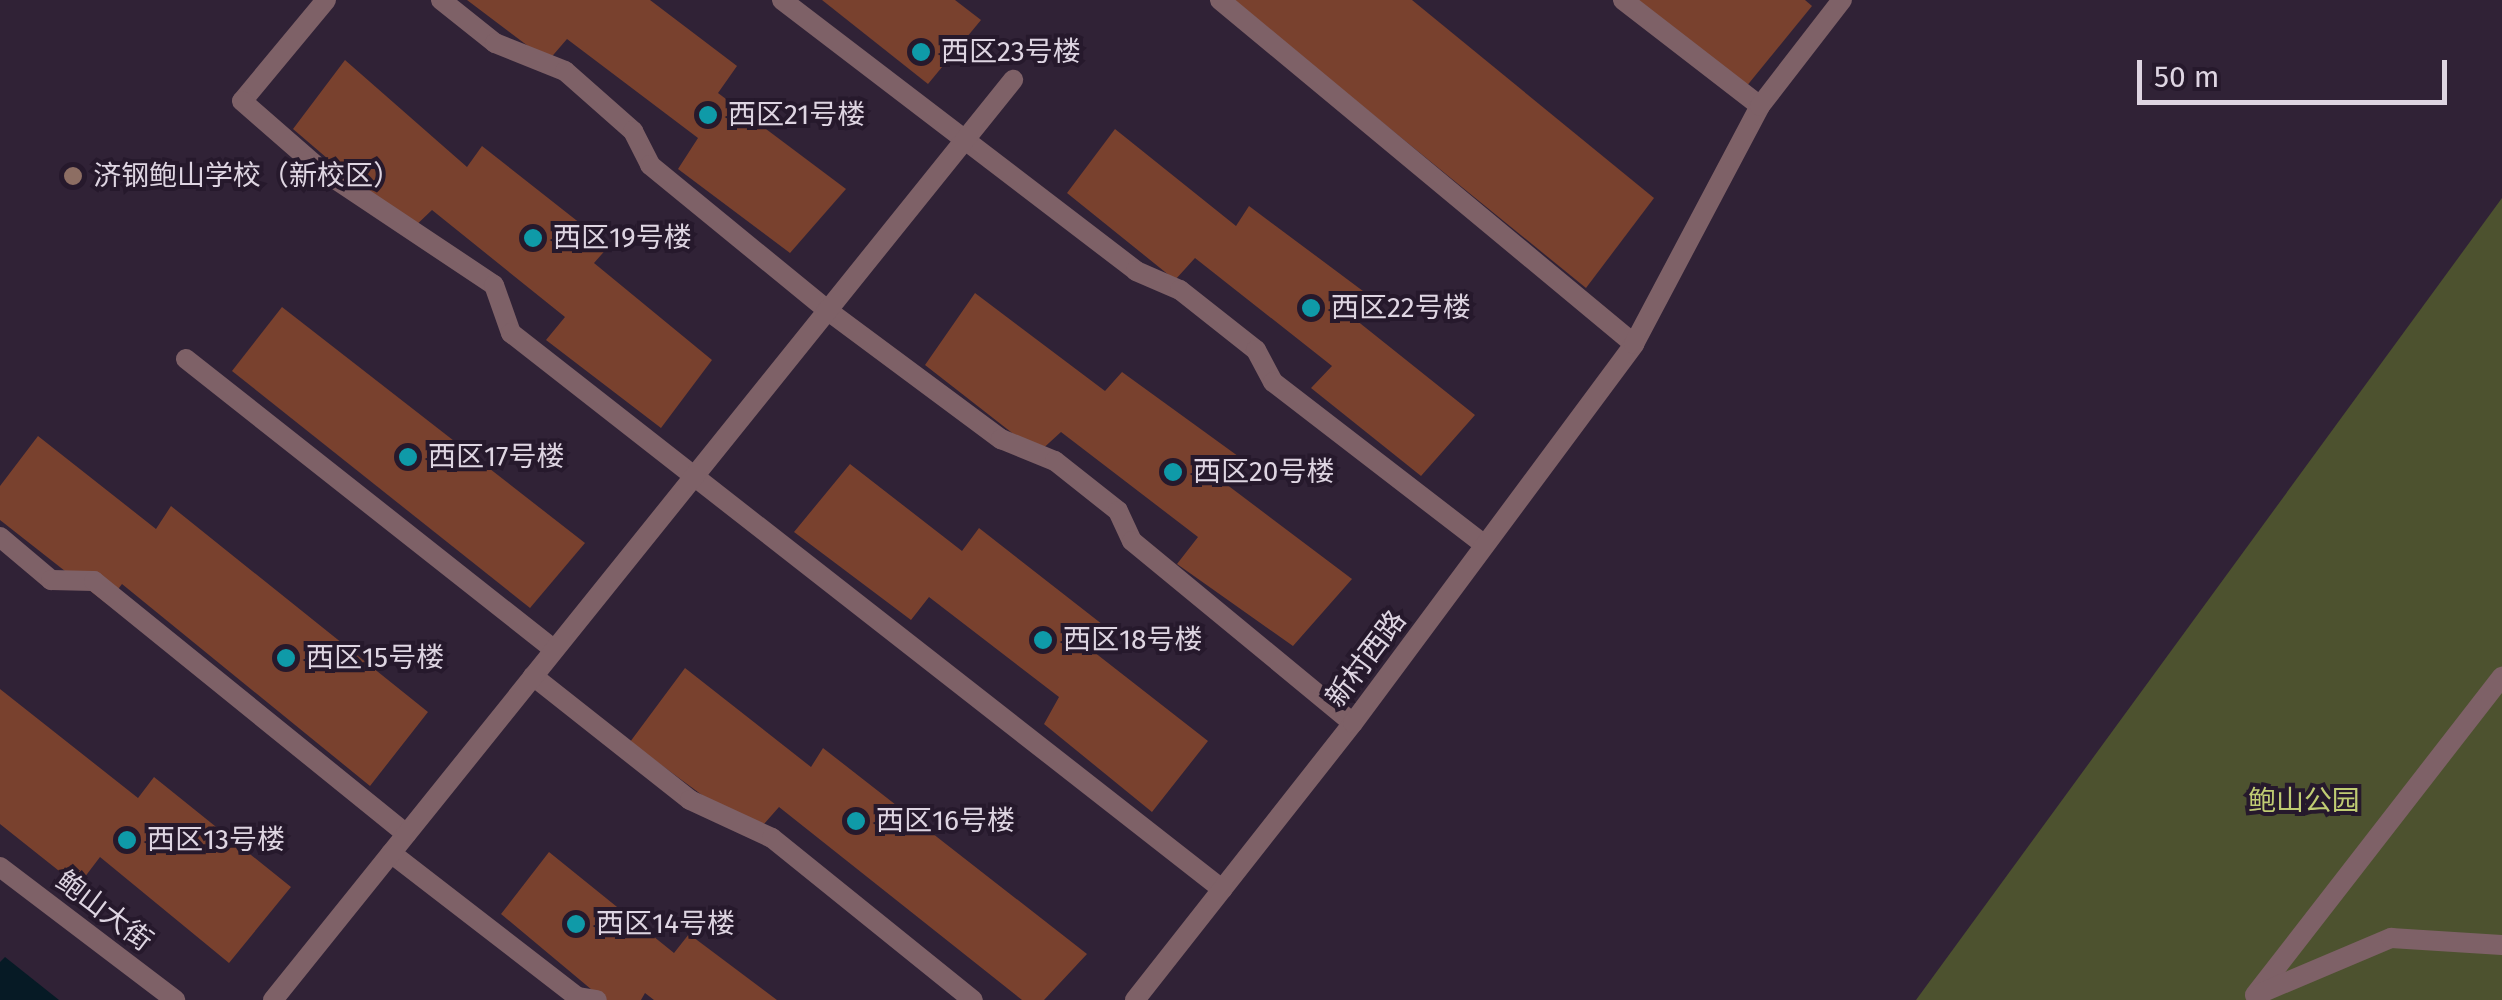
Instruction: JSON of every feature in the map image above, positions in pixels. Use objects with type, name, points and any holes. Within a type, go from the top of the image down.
[{"type":"street","points":[[326,0],[242,101],[320,169],[494,285],[510,333],[696,474],[1222,890]]},
{"type":"street","points":[[441,0],[495,43],[566,70],[633,132],[650,165],[827,310],[1001,439],[1055,461],[1106,500],[1118,510],[1132,542],[1353,723]]},
{"type":"street","points":[[782,0],[1136,271],[1180,290],[1256,350],[1273,382],[1485,546]]},
{"type":"street","points":[[1220,0],[1634,344]]},
{"type":"street","points":[[1623,0],[1760,106]]},
{"type":"street","name":"新村西路","points":[[1135,1000],[1353,723],[1634,344],[1760,106],[1842,0]]},
{"type":"street","points":[[272,1000],[1012,80]]},
{"type":"street","points":[[186,359],[554,650]]},
{"type":"street","points":[[0,537],[51,580],[94,581],[406,834]]},
{"type":"street","points":[[533,676],[690,800],[772,838],[973,1000]]},
{"type":"street","points":[[2254,997],[2502,676]]},
{"type":"street","points":[[391,852],[577,997],[598,1000]]},
{"type":"street","name":"鲍山大街","points":[[0,866],[175,1000]]},
{"type":"street","points":[[2254,997],[2391,938],[2502,945]]},
{"type":"green space","name":"鲍山公园","points":[[2502,198],[2502,1000],[1916,1000]]},
{"type":"water","points":[[5,957],[59,1000],[0,1000],[0,962]]},
{"type":"building","name":"西区21号楼","points":[[467,0],[650,0],[737,66],[718,93],[846,189],[790,253],[678,169],[698,138],[567,39],[548,61]]},
{"type":"building","name":"西区23号楼","points":[[822,0],[955,0],[981,20],[928,84]]},
{"type":"building","points":[[1232,0],[1412,0],[1654,198],[1586,288]]},
{"type":"building","points":[[1628,0],[1805,0],[1812,6],[1741,93]]},
{"type":"building","name":"西区19号楼","points":[[345,60],[467,167],[482,146],[609,246],[594,263],[712,360],[661,428],[546,340],[565,317],[432,210],[411,230],[293,129]]},
{"type":"building","name":"西区22号楼","points":[[1115,129],[1236,226],[1249,206],[1371,297],[1356,320],[1475,415],[1421,476],[1311,388],[1332,366],[1195,258],[1175,280],[1067,193]]},
{"type":"building","name":"西区20号楼","points":[[975,293],[1105,391],[1122,372],[1242,459],[1226,484],[1352,579],[1293,646],[1177,564],[1198,537],[1061,432],[1038,453],[925,365]]},
{"type":"building","name":"西区17号楼","points":[[282,307],[585,543],[530,608],[232,371]]},
{"type":"building","name":"西区15号楼","points":[[38,436],[156,529],[171,506],[428,712],[370,786],[122,584],[107,604],[0,520],[0,486]]},
{"type":"building","name":"西区18号楼","points":[[850,464],[962,551],[979,528],[1107,628],[1094,652],[1208,741],[1152,812],[1044,724],[1059,697],[929,597],[911,620],[794,532]]},
{"type":"building","name":"西区16号楼","points":[[685,668],[811,767],[823,748],[1087,954],[1044,1000],[1022,1000],[779,807],[755,834],[630,742]]},
{"type":"building","name":"西区13号楼","points":[[0,689],[138,798],[154,777],[291,887],[229,963],[100,857],[78,886],[0,824]]},
{"type":"building","name":"西区14号楼","points":[[549,852],[674,953],[689,934],[777,1000],[654,1000],[645,993],[641,1000],[604,1000],[501,914]]},
{"type":"place","name":"西区23号楼","points":[[921,52]]},
{"type":"place","name":"西区21号楼","points":[[708,115]]},
{"type":"place","name":"济钢鲍山学校（新校区）","points":[[73,176]]},
{"type":"place","name":"西区19号楼","points":[[533,238]]},
{"type":"place","name":"西区22号楼","points":[[1311,308]]},
{"type":"place","name":"西区17号楼","points":[[408,457]]},
{"type":"place","name":"西区20号楼","points":[[1173,472]]},
{"type":"place","name":"西区18号楼","points":[[1043,640]]},
{"type":"place","name":"西区15号楼","points":[[286,658]]},
{"type":"place","name":"西区16号楼","points":[[856,821]]},
{"type":"place","name":"西区13号楼","points":[[127,840]]},
{"type":"place","name":"西区14号楼","points":[[576,924]]}]
